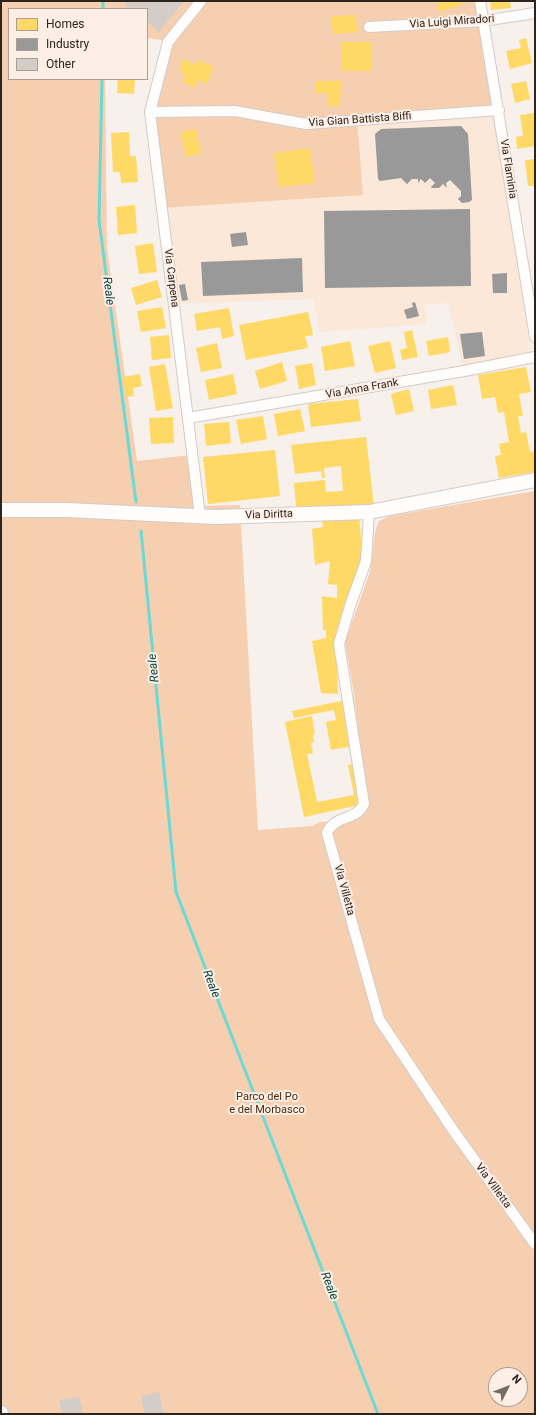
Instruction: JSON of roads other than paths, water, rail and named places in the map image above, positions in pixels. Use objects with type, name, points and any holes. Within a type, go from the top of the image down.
[{"type":"street","name":"Via Carpena","points":[[200,516],[150,112],[168,42],[201,1]]},
{"type":"street","name":"Via Flaminia","points":[[480,1],[535,337]]},
{"type":"street","name":"Via Luigi Miradori","points":[[369,27],[483,21],[535,13]]},
{"type":"street","name":"Via Gian Battista Biffi","points":[[150,112],[235,111],[306,124],[499,110]]},
{"type":"street","name":"Via Anna Frank","points":[[188,418],[464,371],[535,357]]},
{"type":"street","name":"Via Diritta","points":[[1,510],[66,510],[200,516],[369,512],[535,480]]},
{"type":"street","name":"Via Villetta","points":[[369,512],[366,561],[339,644],[364,804],[359,812],[335,822],[327,833],[378,1020],[453,1130],[535,1244]]},
{"type":"waterway","name":"Reale","points":[[103,1],[103,8]]},
{"type":"waterway","name":"Reale","points":[[102,80],[99,220],[136,502]]},
{"type":"waterway","name":"Reale","points":[[141,531],[176,892],[378,1414]]},
{"type":"park label","name":"Parco del Po e del Morbasco","points":[[267,1103]]}]
